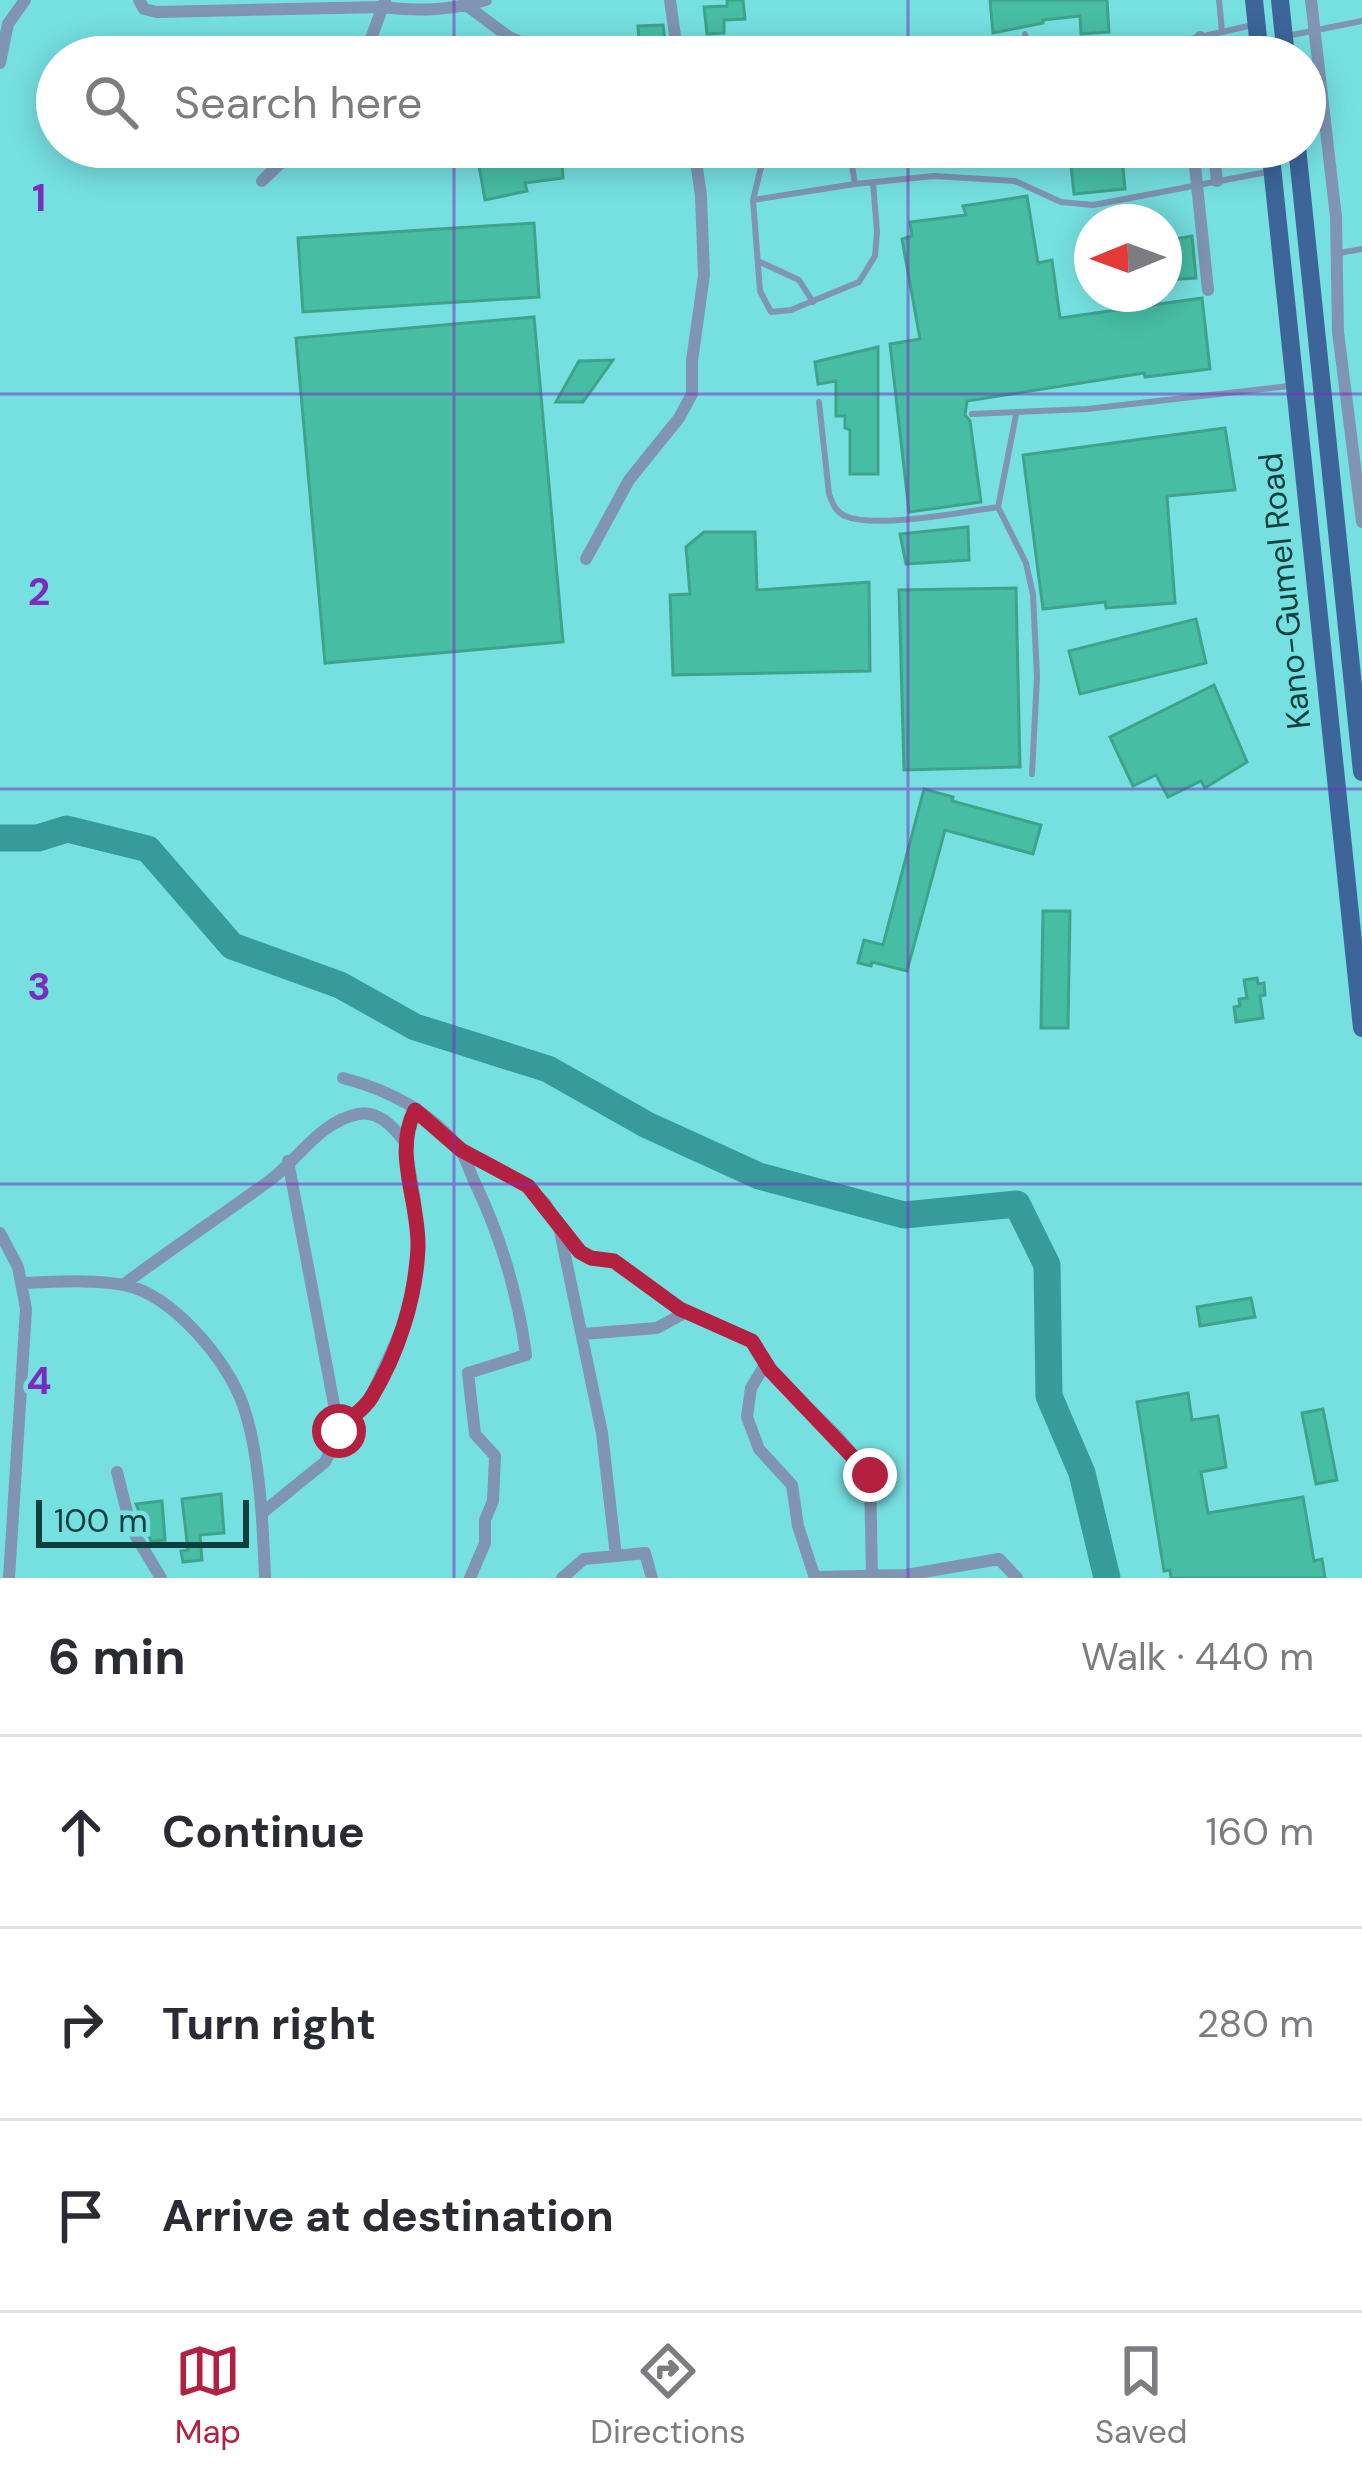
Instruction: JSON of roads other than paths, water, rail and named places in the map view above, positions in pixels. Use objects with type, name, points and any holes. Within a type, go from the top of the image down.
[{"type":"main road","points":[[1254,0],[1257,36]]},
{"type":"main road","points":[[1280,0],[1284,36]]},
{"type":"main road","name":"Kano-Gumel Road","points":[[1272,168],[1362,1028]]},
{"type":"main road","name":"Kano-Gumel Road","points":[[1299,168],[1353,606],[1362,772]]},
{"type":"street","points":[[0,63],[8,24],[25,0]]},
{"type":"street","points":[[139,0],[149,10],[466,5],[486,0]]},
{"type":"street","points":[[670,0],[675,36]]},
{"type":"street","points":[[1311,0],[1314,36]]},
{"type":"street","points":[[372,36],[384,4]]},
{"type":"street","points":[[466,5],[508,36]]},
{"type":"street","points":[[1326,135],[1336,217],[1338,332],[1362,522]]},
{"type":"street","points":[[262,181],[275,168]]},
{"type":"street","points":[[586,559],[629,480],[679,418],[692,394],[704,275],[696,168]]},
{"type":"street","points":[[1196,168],[1208,290]]},
{"type":"street","points":[[1215,168],[1217,181]]},
{"type":"street","points":[[343,1078],[385,1090],[461,1150],[528,1186],[580,1252],[614,1261],[686,1312],[752,1341],[766,1363],[870,1475],[872,1577]]},
{"type":"street","points":[[377,1117],[412,1107]]},
{"type":"street","points":[[262,1513],[314,1475],[326,1462],[346,1420],[368,1403],[412,1297],[418,1244],[416,1200],[404,1142],[412,1107]]},
{"type":"street","points":[[123,1285],[274,1178],[308,1142],[350,1116],[377,1117],[404,1142]]},
{"type":"street","points":[[461,1150],[511,1269],[526,1355],[468,1373],[475,1434],[495,1456],[485,1543],[470,1578]]},
{"type":"street","points":[[288,1161],[339,1431]]},
{"type":"street","points":[[560,1230],[602,1433],[616,1556]]},
{"type":"street","points":[[0,1233],[23,1283],[26,1322],[9,1578]]},
{"type":"street","points":[[23,1283],[123,1285],[150,1295],[191,1327],[235,1385],[245,1409],[262,1513],[265,1578]]},
{"type":"street","points":[[584,1334],[657,1328],[686,1312]]},
{"type":"street","points":[[766,1363],[752,1388],[747,1417],[759,1449],[792,1485],[798,1526],[815,1578],[906,1577],[999,1559],[1017,1578]]},
{"type":"street","points":[[117,1472],[130,1528],[161,1578]]},
{"type":"street","points":[[562,1578],[584,1559],[645,1553],[652,1578]]},
{"type":"lane","points":[[1219,0],[1222,32]]},
{"type":"lane","points":[[1301,36],[1313,28],[1362,21]]},
{"type":"lane","points":[[1204,36],[1256,24]]},
{"type":"lane","points":[[761,168],[753,200],[760,291],[767,310],[779,313],[860,282],[869,270],[878,232],[873,182]]},
{"type":"lane","points":[[852,168],[855,184]]},
{"type":"lane","points":[[753,200],[934,176],[1015,181],[1061,202],[1093,206],[1272,172]]},
{"type":"lane","points":[[1336,253],[1362,249]]},
{"type":"lane","points":[[758,261],[799,280],[813,302]]},
{"type":"lane","points":[[972,414],[1016,415],[1293,386]]},
{"type":"lane","points":[[818,402],[829,494],[834,508],[843,515],[913,518],[998,507]]},
{"type":"lane","points":[[1016,415],[998,507],[1026,563],[1033,595],[1037,677],[1032,774]]},
{"type":"waterway","points":[[0,838],[38,838],[67,829],[148,849],[232,946],[340,985],[415,1027],[548,1069],[647,1125],[759,1176],[904,1215],[1017,1204],[1047,1265],[1049,1396],[1082,1473],[1107,1578]]}]
